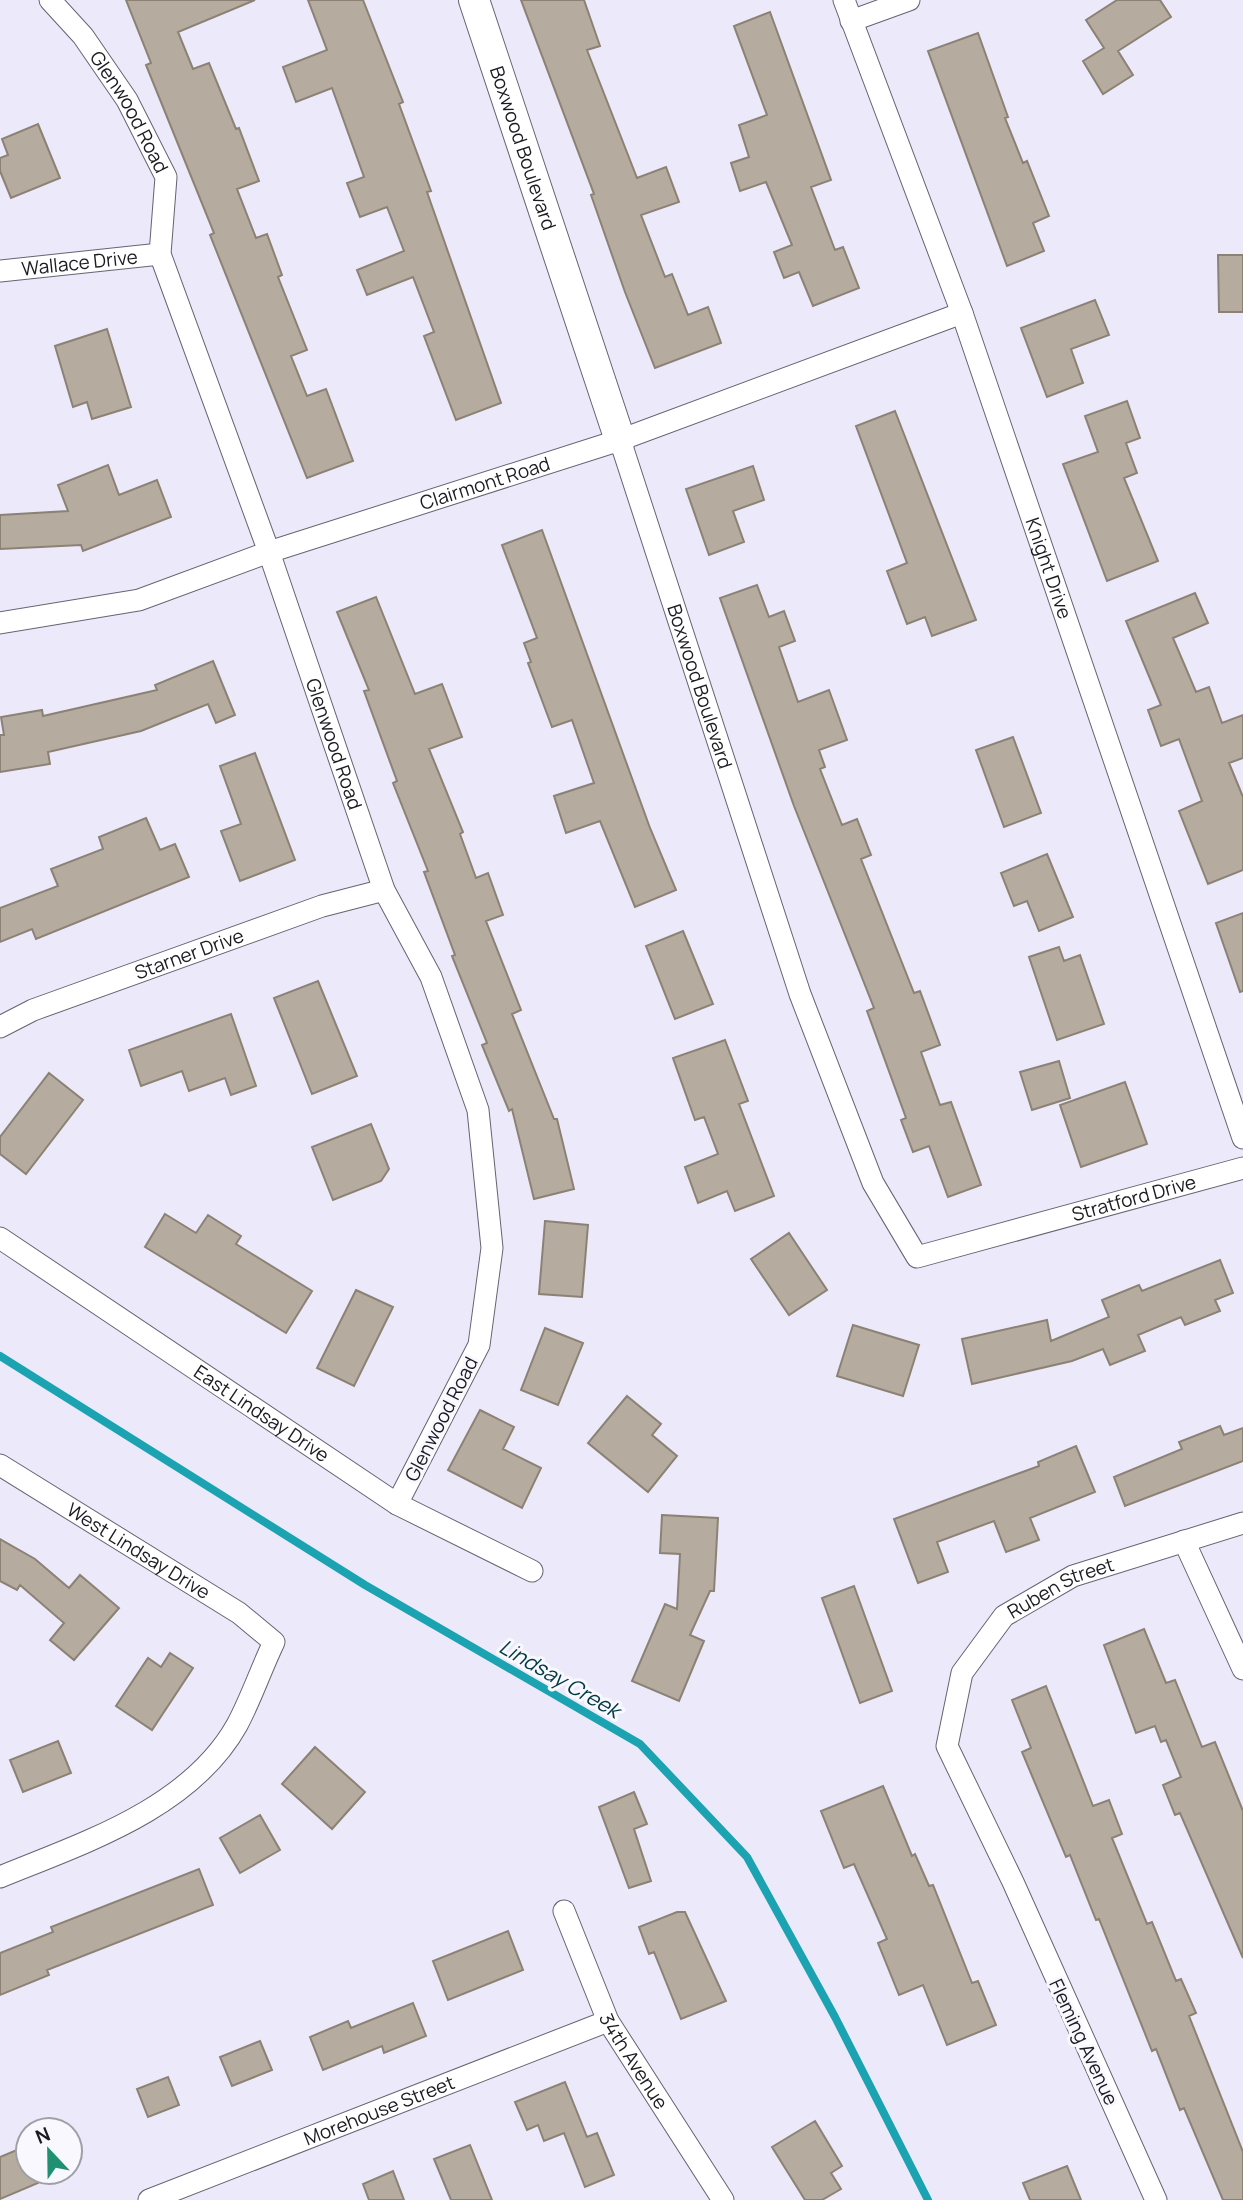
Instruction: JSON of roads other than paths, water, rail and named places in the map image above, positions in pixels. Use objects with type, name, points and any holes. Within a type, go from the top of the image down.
[{"type":"street","name":"Glenwood Road","points":[[50,0],[83,36],[127,100],[166,177],[160,254],[269,552],[383,890],[430,977],[478,1110],[492,1248],[479,1345],[397,1504]]},
{"type":"street","name":"Boxwood Boulevard","points":[[474,0],[800,994],[873,1183],[917,1258],[1024,1230]]},
{"type":"street","name":"Knight Drive","points":[[845,0],[962,313],[1243,1138]]},
{"type":"street","points":[[851,21],[909,0]]},
{"type":"street","name":"Wallace Drive","points":[[0,271],[160,254]]},
{"type":"street","name":"Clairmont Road","points":[[0,623],[139,600],[269,552],[620,440],[962,313]]},
{"type":"street","name":"Starner Drive","points":[[0,1027],[33,1010],[310,911],[383,890]]},
{"type":"street","name":"Stratford Drive","points":[[1024,1230],[1243,1168]]},
{"type":"street","name":"East Lindsay Drive","points":[[0,1238],[397,1504],[531,1571]]},
{"type":"street","name":"West Lindsay Drive","points":[[0,1465],[239,1613],[274,1642],[236,1726],[199,1773],[124,1826],[0,1877]]},
{"type":"street","name":"Ruben Street","points":[[1013,1882],[947,1746],[962,1673],[1003,1616],[1073,1577],[1243,1523]]},
{"type":"street","points":[[1184,1541],[1243,1669]]},
{"type":"street","name":"Fleming Avenue","points":[[1013,1882],[1156,2200]]},
{"type":"street","name":"34th Avenue","points":[[564,1911],[608,2021],[723,2200]]},
{"type":"street","name":"Morehouse Street","points":[[149,2200],[608,2021]]},
{"type":"waterway","name":"Lindsay Creek","points":[[0,1356],[365,1585],[640,1744],[747,1857],[835,2017],[928,2200]]}]
